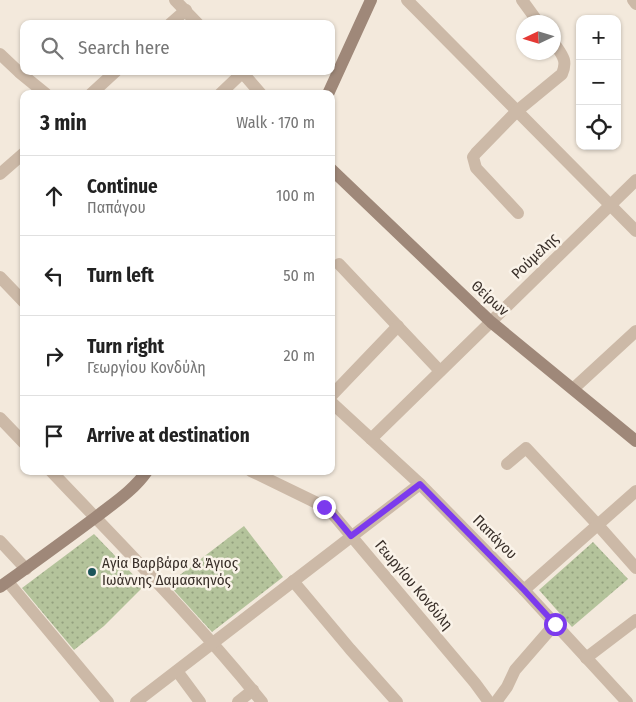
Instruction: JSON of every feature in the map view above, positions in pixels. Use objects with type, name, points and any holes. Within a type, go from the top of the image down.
[{"type":"street","points":[[175,0],[195,20]]},
{"type":"street","points":[[330,90],[371,0]]},
{"type":"street","points":[[407,0],[636,232]]},
{"type":"street","points":[[522,0],[533,15]]},
{"type":"street","points":[[633,0],[636,4]]},
{"type":"street","points":[[175,20],[186,10]]},
{"type":"street","points":[[0,54],[20,73]]},
{"type":"street","points":[[518,213],[476,168],[474,157],[517,111],[562,74],[565,61],[561,54]]},
{"type":"street","points":[[23,75],[41,90]]},
{"type":"street","points":[[95,90],[112,75]]},
{"type":"street","points":[[224,90],[239,75]]},
{"type":"street","points":[[245,75],[258,90]]},
{"type":"street","points":[[0,174],[20,156]]},
{"type":"street","name":"Θείρων","points":[[335,173],[491,322],[636,441]]},
{"type":"street","name":"Ρούμελης","points":[[371,439],[636,180]]},
{"type":"street","points":[[339,264],[440,371]]},
{"type":"street","points":[[0,277],[20,298]]},
{"type":"street","points":[[335,392],[398,326]]},
{"type":"street","points":[[573,389],[636,331]]},
{"type":"street","name":"Παπάγου","points":[[335,406],[420,484],[524,590],[627,702]]},
{"type":"street","points":[[0,418],[20,439]]},
{"type":"street","points":[[507,464],[526,448],[636,568]]},
{"type":"street","points":[[55,475],[161,586],[262,702]]},
{"type":"street","points":[[108,702],[4,585],[95,518],[125,494],[144,475]]},
{"type":"street","name":"Γεωργίου Κονδύλη","points":[[259,475],[331,512],[489,702]]},
{"type":"street","points":[[136,702],[420,484]]},
{"type":"street","points":[[524,590],[636,490]]},
{"type":"street","points":[[0,541],[26,569]]},
{"type":"street","points":[[293,581],[397,702]]},
{"type":"street","points":[[586,658],[636,620]]},
{"type":"street","points":[[496,702],[507,687],[515,670],[555,624]]},
{"type":"street","points":[[177,671],[200,702]]},
{"type":"street","points":[[238,702],[253,690]]},
{"type":"green space","points":[[244,526],[283,577],[212,632],[168,584]]},
{"type":"green space","points":[[94,534],[144,586],[104,626],[74,650],[22,588]]},
{"type":"green space","points":[[593,542],[628,579],[572,627],[539,590]]},
{"type":"place","name":"Αγία Βαρβάρα & Άγιος Ιωάννης Δαμασκηνός","points":[[92,572]]},
{"type":"route","points":[[324,507],[331,512],[351,536],[420,484],[555,624]]}]
